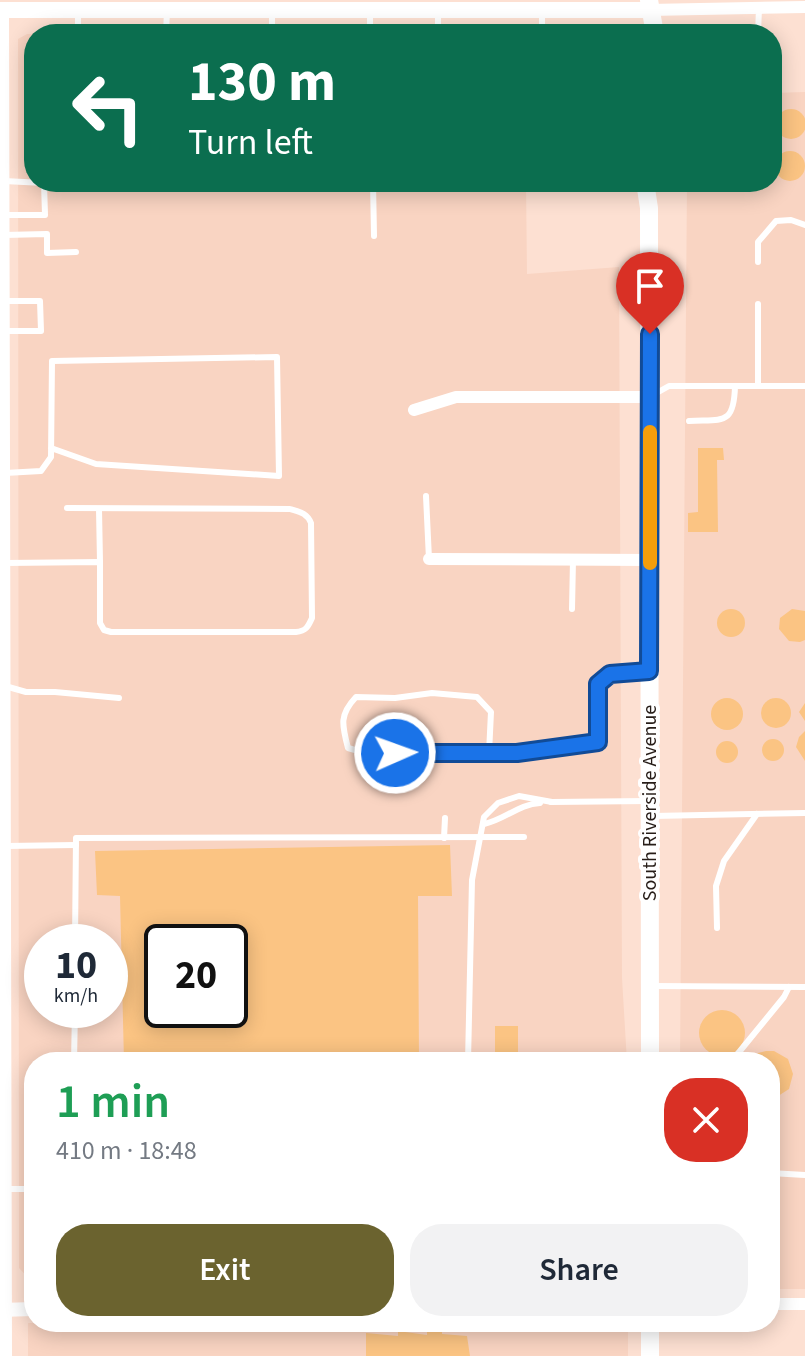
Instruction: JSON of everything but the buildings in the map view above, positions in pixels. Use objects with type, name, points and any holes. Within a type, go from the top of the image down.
[{"type":"main road","points":[[2,7],[78,10],[542,10],[649,5]]},
{"type":"main road","points":[[635,24],[649,5]]},
{"type":"main road","name":"South Riverside Avenue","points":[[647,192],[650,397],[650,1052]]},
{"type":"main road","name":"South Riverside Avenue","points":[[649,208],[652,192]]},
{"type":"main road","points":[[650,1332],[650,1356]]},
{"type":"street","points":[[649,5],[736,4],[759,8],[783,4],[805,7]]},
{"type":"street","points":[[2,7],[7,1189],[3,1310],[6,1356]]},
{"type":"street","points":[[414,410],[456,397],[650,397]]},
{"type":"street","points":[[429,559],[650,560]]},
{"type":"street","points":[[780,1304],[805,1304]]},
{"type":"street","points":[[3,1310],[24,1309]]},
{"type":"lane","points":[[758,24],[759,8]]},
{"type":"lane","points":[[78,10],[78,24]]},
{"type":"lane","points":[[166,24],[167,10]]},
{"type":"lane","points":[[272,10],[272,24]]},
{"type":"lane","points":[[370,10],[370,24]]},
{"type":"lane","points":[[438,10],[438,24]]},
{"type":"lane","points":[[542,10],[542,24]]},
{"type":"lane","points":[[4,181],[24,182]]},
{"type":"lane","points":[[4,214],[45,215],[44,192]]},
{"type":"lane","points":[[373,192],[374,236]]},
{"type":"lane","points":[[758,262],[758,242],[776,221],[791,220],[805,225]]},
{"type":"lane","points":[[4,235],[47,234],[47,253],[76,252]]},
{"type":"lane","points":[[4,301],[40,301],[41,331],[4,331]]},
{"type":"lane","points":[[758,304],[758,386]]},
{"type":"lane","points":[[5,473],[41,471],[51,457],[51,448],[52,361],[277,357],[279,476],[96,464],[51,448]]},
{"type":"lane","points":[[650,397],[669,386],[805,386]]},
{"type":"lane","points":[[689,421],[728,417],[734,407],[735,386]]},
{"type":"lane","points":[[426,496],[429,559]]},
{"type":"lane","points":[[67,508],[290,509],[301,512],[308,516],[311,523],[312,618],[304,631],[296,632],[104,630],[100,623],[99,509]]},
{"type":"lane","points":[[572,609],[573,560]]},
{"type":"lane","points":[[5,563],[100,562]]},
{"type":"lane","points":[[489,753],[491,712],[477,697],[432,693],[395,698],[356,697],[346,707],[342,724],[348,748],[369,754],[446,751],[489,753],[517,753],[598,742],[598,684],[610,674],[649,671]]},
{"type":"lane","points":[[5,686],[26,692],[119,698]]},
{"type":"lane","points":[[468,1052],[472,880],[484,817],[498,803],[519,796],[552,802],[648,808],[757,814],[805,813]]},
{"type":"lane","points":[[484,824],[497,822],[530,804],[552,802]]},
{"type":"lane","points":[[717,928],[716,886],[724,861],[757,814]]},
{"type":"lane","points":[[444,838],[445,818]]},
{"type":"lane","points":[[75,924],[76,838],[524,837]]},
{"type":"lane","points":[[6,846],[76,845]]},
{"type":"lane","points":[[649,986],[805,987]]},
{"type":"lane","points":[[739,1052],[789,987]]},
{"type":"lane","points":[[74,1052],[75,1028]]},
{"type":"lane","points":[[780,1174],[805,1175]]},
{"type":"lane","points":[[7,1189],[24,1189]]},
{"type":"shaded area","points":[[24,36],[24,192],[526,192],[527,274],[619,267],[622,978],[626,1052],[24,1052],[24,1273],[19,1268],[18,39]]},
{"type":"shaded area","points":[[805,92],[805,1289],[780,1289],[780,1052],[680,1052],[687,192],[782,192],[782,93]]},
{"type":"shaded area","points":[[28,1332],[628,1332],[628,1356],[28,1356]]},
{"type":"slow traffic","points":[[650,432],[650,563]]},
{"type":"route","points":[[395,753],[517,753],[598,742],[598,684],[610,674],[649,671],[650,334]]}]
